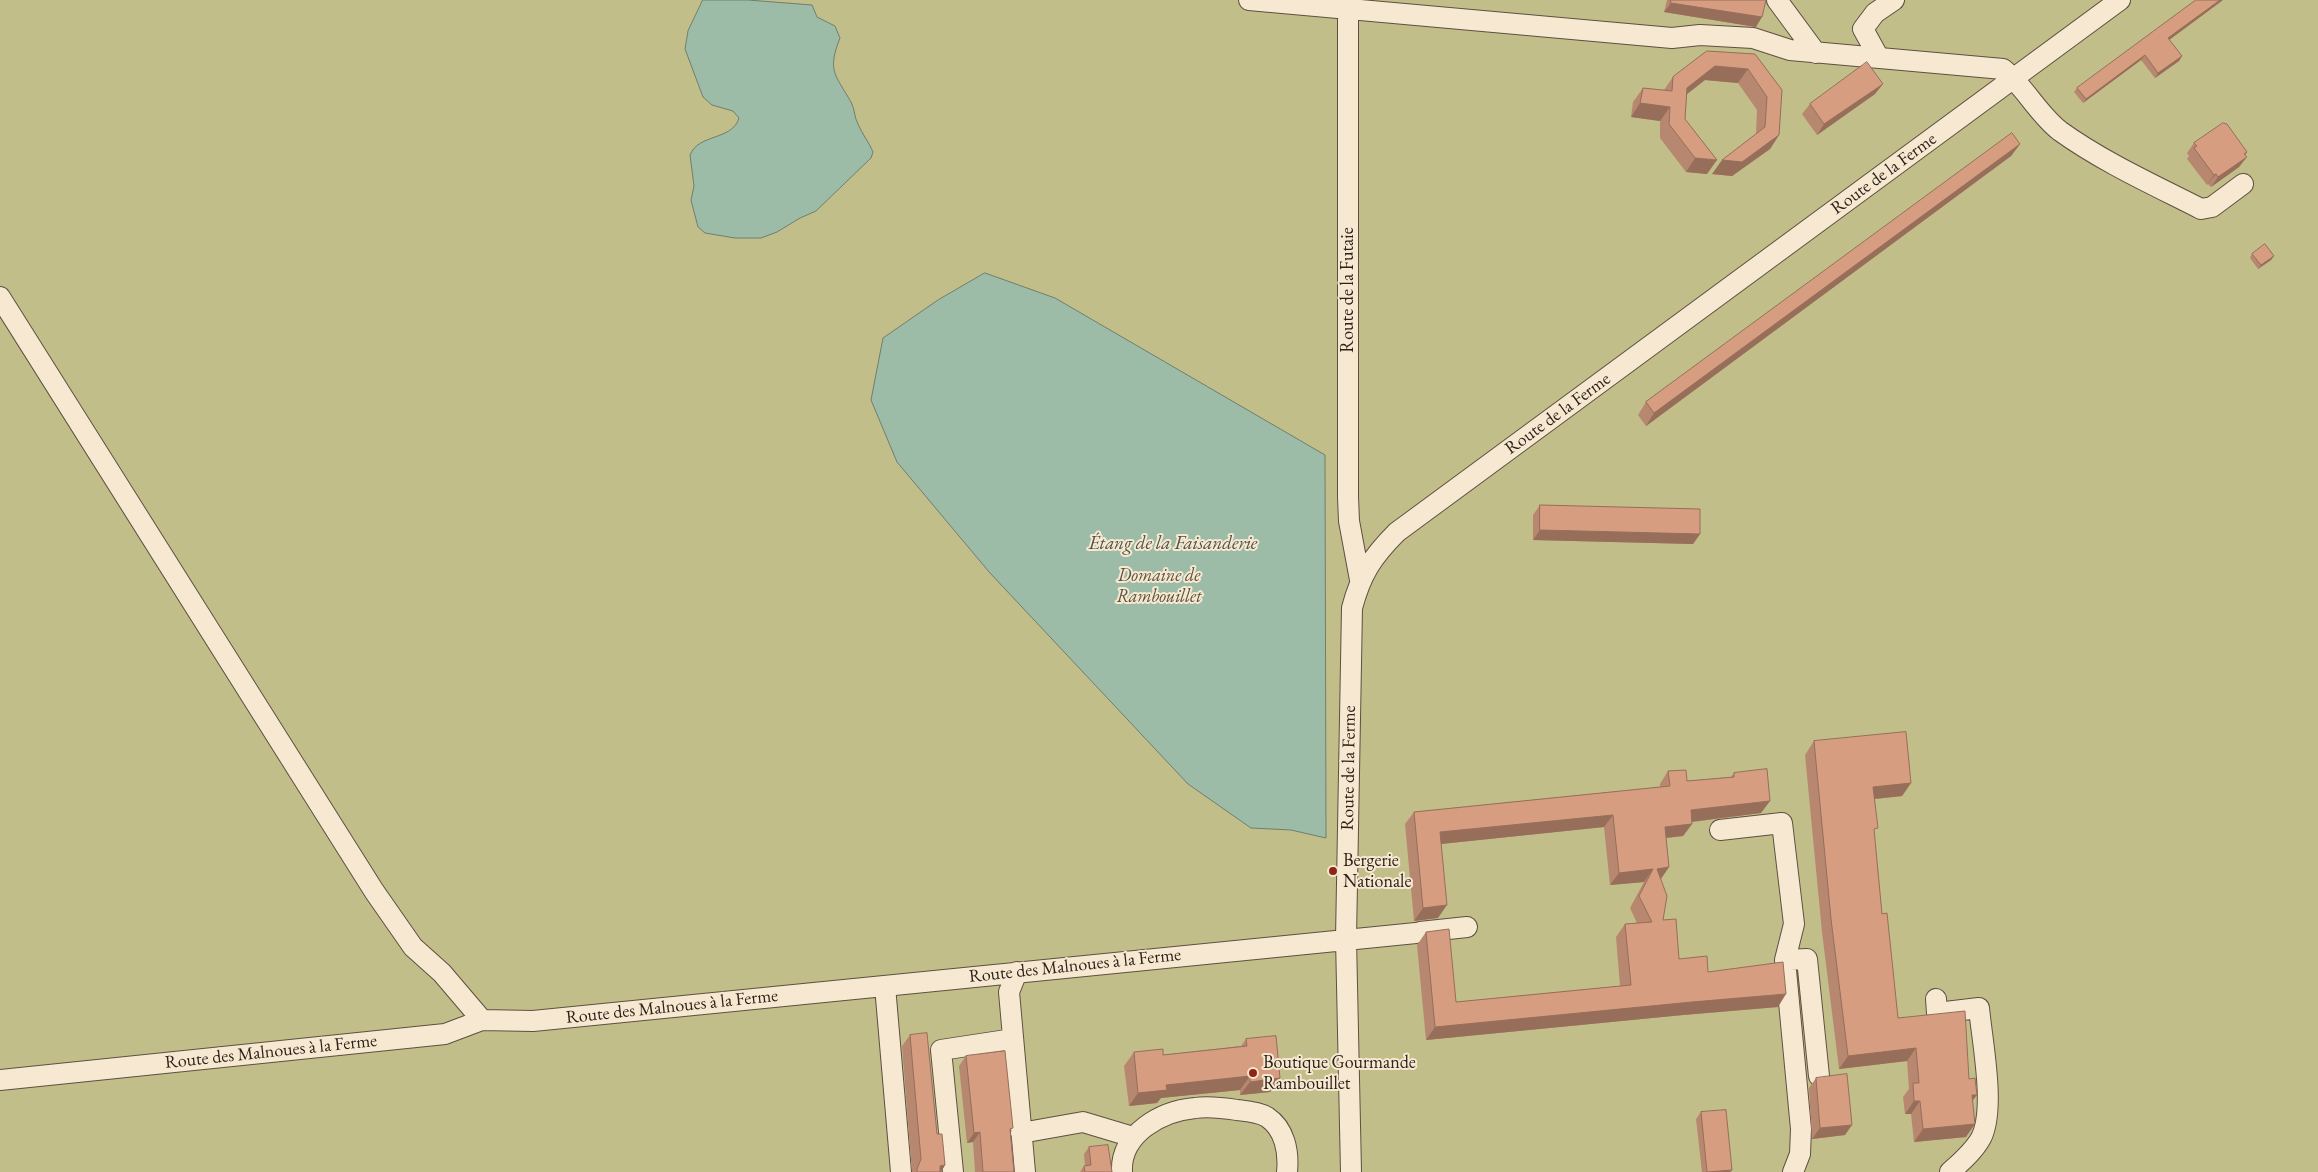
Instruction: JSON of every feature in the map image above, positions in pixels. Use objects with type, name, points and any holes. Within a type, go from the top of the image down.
[{"type":"street","points":[[1248,0],[1348,4],[1672,38],[1700,35],[1753,38],[1790,50],[2003,69],[2014,78],[2044,115],[2060,130],[2107,160],[2201,209],[2212,207],[2243,184]]},
{"type":"street","points":[[1777,0],[1816,53]]},
{"type":"street","points":[[1879,58],[1863,30],[1875,13],[1894,0]]},
{"type":"street","name":"Route de la Ferme","points":[[1351,1172],[1346,938],[1352,608],[1360,580],[1377,552],[1397,532],[2120,0]]},
{"type":"street","name":"Route de la Futaie","points":[[1348,4],[1348,497],[1349,521],[1360,580]]},
{"type":"street","points":[[0,297],[374,891],[412,947],[442,973],[482,1020]]},
{"type":"street","points":[[1720,830],[1782,823],[1794,924],[1785,960],[1801,1130],[1800,1154],[1793,1172]]},
{"type":"street","name":"Route des Malnoues à la Ferme","points":[[0,1080],[445,1034],[482,1020],[533,1021],[1468,927]]},
{"type":"street","points":[[1785,960],[1807,959],[1819,1076]]},
{"type":"street","points":[[1017,972],[1009,992],[1024,1172]]},
{"type":"street","points":[[885,986],[901,1172]]},
{"type":"street","points":[[1936,999],[1937,1013],[1979,1008],[1987,1089],[1987,1116],[1981,1138],[1965,1158],[1950,1172]]},
{"type":"street","points":[[953,1172],[941,1050],[1013,1039]]},
{"type":"street","points":[[1122,1172],[1121,1160],[1133,1137],[1151,1122],[1171,1113],[1195,1108],[1251,1112],[1267,1117],[1281,1133],[1287,1148],[1287,1172]]},
{"type":"street","points":[[1021,1133],[1083,1122],[1133,1137]]},
{"type":"green space","name":"Domaine de Rambouillet","points":[[0,0],[2318,0],[2318,1172],[0,1172]]},
{"type":"water","points":[[703,0],[748,0],[812,5],[817,17],[835,26],[840,38],[834,58],[835,72],[852,105],[861,131],[873,152],[871,158],[816,211],[777,232],[761,238],[735,238],[705,233],[698,227],[691,200],[694,186],[690,155],[694,148],[700,143],[730,130],[739,118],[733,111],[712,105],[703,97],[685,49],[688,31]]},
{"type":"water","name":"Étang de la Faisanderie","points":[[985,273],[1055,298],[1325,455],[1326,838],[1291,830],[1251,828],[1188,784],[990,573],[897,462],[871,400],[883,338],[938,300]]},
{"type":"building","points":[[1671,0],[1766,0],[1762,17],[1671,3]]},
{"type":"building","points":[[2196,0],[2220,0],[2168,38],[2182,56],[2158,73],[2145,55],[2086,99],[2077,88]]},
{"type":"building","points":[[1707,51],[1755,54],[1782,90],[1779,135],[1742,162],[1722,160],[1765,127],[1767,97],[1748,69],[1715,66],[1687,88],[1685,119],[1717,160],[1695,158],[1669,124],[1670,107],[1640,103],[1643,88],[1672,91],[1673,77]]},
{"type":"building","points":[[1867,62],[1883,84],[1824,124],[1810,104]]},
{"type":"building","points":[[2223,123],[2227,124],[2247,152],[2244,154],[2247,157],[2218,177],[2216,174],[2214,175],[2194,148],[2197,146],[2194,143]]},
{"type":"building","points":[[2012,133],[2020,144],[1654,413],[1646,402]]},
{"type":"building","points":[[2265,244],[2274,256],[2261,265],[2252,254]]},
{"type":"building","points":[[1540,505],[1700,509],[1700,534],[1540,530]]},
{"type":"building","points":[[1906,732],[1911,783],[1873,787],[1878,828],[1874,829],[1882,914],[1887,913],[1898,1018],[1965,1011],[1969,1079],[1975,1078],[1977,1095],[1972,1095],[1975,1124],[1923,1129],[1920,1101],[1914,1101],[1913,1083],[1919,1083],[1916,1048],[1848,1056],[1831,919],[1814,741]]},
{"type":"building","points":[[1767,769],[1770,801],[1691,810],[1692,824],[1665,827],[1669,867],[1657,869],[1667,896],[1663,920],[1676,919],[1679,959],[1707,956],[1708,972],[1783,962],[1786,994],[1435,1027],[1426,932],[1449,929],[1456,1002],[1631,985],[1625,924],[1652,922],[1639,896],[1653,869],[1619,873],[1613,815],[1440,832],[1447,905],[1423,908],[1414,812],[1670,786],[1668,771],[1686,770],[1687,781],[1734,777],[1734,773]]},
{"type":"building","points":[[927,1033],[937,1134],[942,1134],[945,1165],[940,1166],[940,1172],[917,1172],[921,1159],[910,1035]]},
{"type":"building","points":[[1276,1036],[1280,1078],[1250,1082],[1250,1076],[1166,1085],[1167,1090],[1138,1093],[1134,1052],[1163,1049],[1163,1055],[1247,1046],[1246,1039]]},
{"type":"building","points":[[1005,1051],[1013,1128],[1010,1129],[1014,1172],[983,1172],[980,1132],[974,1133],[966,1056]]},
{"type":"building","points":[[1847,1074],[1852,1125],[1820,1128],[1816,1078]]},
{"type":"building","points":[[1726,1110],[1732,1170],[1707,1172],[1701,1112]]},
{"type":"building","points":[[1108,1145],[1112,1172],[1085,1172],[1084,1166],[1091,1165],[1089,1147]]},
{"type":"place","name":"Bergerie Nationale","points":[[1333,871]]},
{"type":"place","name":"Boutique Gourmande Rambouillet","points":[[1253,1073]]}]
